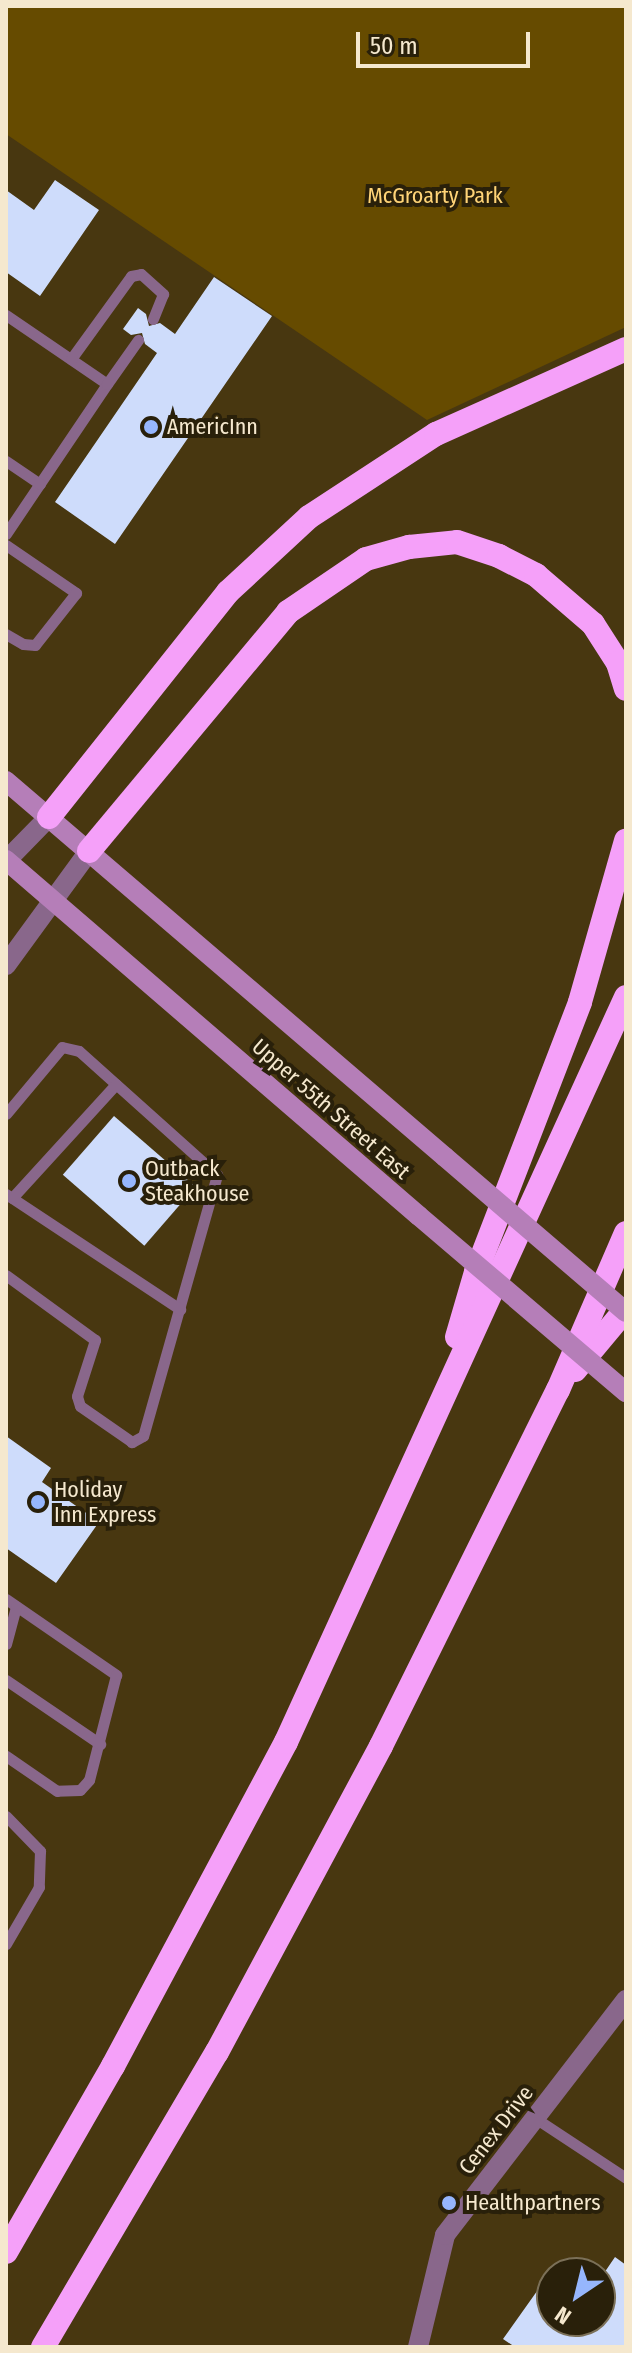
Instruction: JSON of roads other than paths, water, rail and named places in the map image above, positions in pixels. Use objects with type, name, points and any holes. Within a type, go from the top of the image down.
[{"type":"highway","points":[[49,817],[228,592],[309,517],[436,434],[626,349]]},
{"type":"highway","points":[[89,851],[288,612],[366,559],[409,547],[457,542],[511,562],[536,575],[593,624],[618,663],[626,689]]},
{"type":"highway","points":[[433,1417],[476,1272],[580,1002],[626,840]]},
{"type":"highway","points":[[6,2252],[113,2066],[286,1742],[626,997]]},
{"type":"highway","points":[[43,2347],[277,1940],[381,1746],[558,1390],[626,1233]]},
{"type":"highway","points":[[558,1390],[626,1311]]},
{"type":"street","name":"Upper 55th Street East","points":[[6,781],[626,1311]]},
{"type":"street","points":[[6,861],[49,817]]},
{"type":"street","points":[[6,965],[89,851]]},
{"type":"street","name":"Upper 55th Street East","points":[[6,861],[626,1392]]},
{"type":"street","name":"Cenex Drive","points":[[418,2347],[445,2235],[626,2000]]},
{"type":"lane","points":[[71,359],[131,276],[141,274],[163,294],[153,319]]},
{"type":"lane","points":[[6,315],[107,384]]},
{"type":"lane","points":[[6,534],[138,340]]},
{"type":"lane","points":[[6,461],[40,484]]},
{"type":"lane","points":[[6,545],[76,593],[35,645],[6,634]]},
{"type":"lane","points":[[6,1114],[62,1047],[79,1051],[217,1175],[143,1436],[132,1442],[80,1406],[77,1396],[95,1340],[6,1275]]},
{"type":"lane","points":[[116,1084],[9,1196],[180,1309]]},
{"type":"lane","points":[[6,1644],[11,1602],[116,1675],[89,1780],[80,1790],[57,1791],[6,1756]]},
{"type":"lane","points":[[6,1680],[100,1744]]},
{"type":"lane","points":[[6,1816],[40,1851],[39,1887],[6,1944]]},
{"type":"lane","points":[[535,2118],[626,2178]]},
{"type":"place","name":"AmericInn","points":[[151,427]]},
{"type":"place","name":"Outback Steakhouse","points":[[129,1181]]},
{"type":"place","name":"Holiday Inn Express","points":[[38,1502]]},
{"type":"place","name":"Healthpartners","points":[[449,2203]]},
{"type":"park label","name":"McGroarty Park","points":[[435,196]]}]
